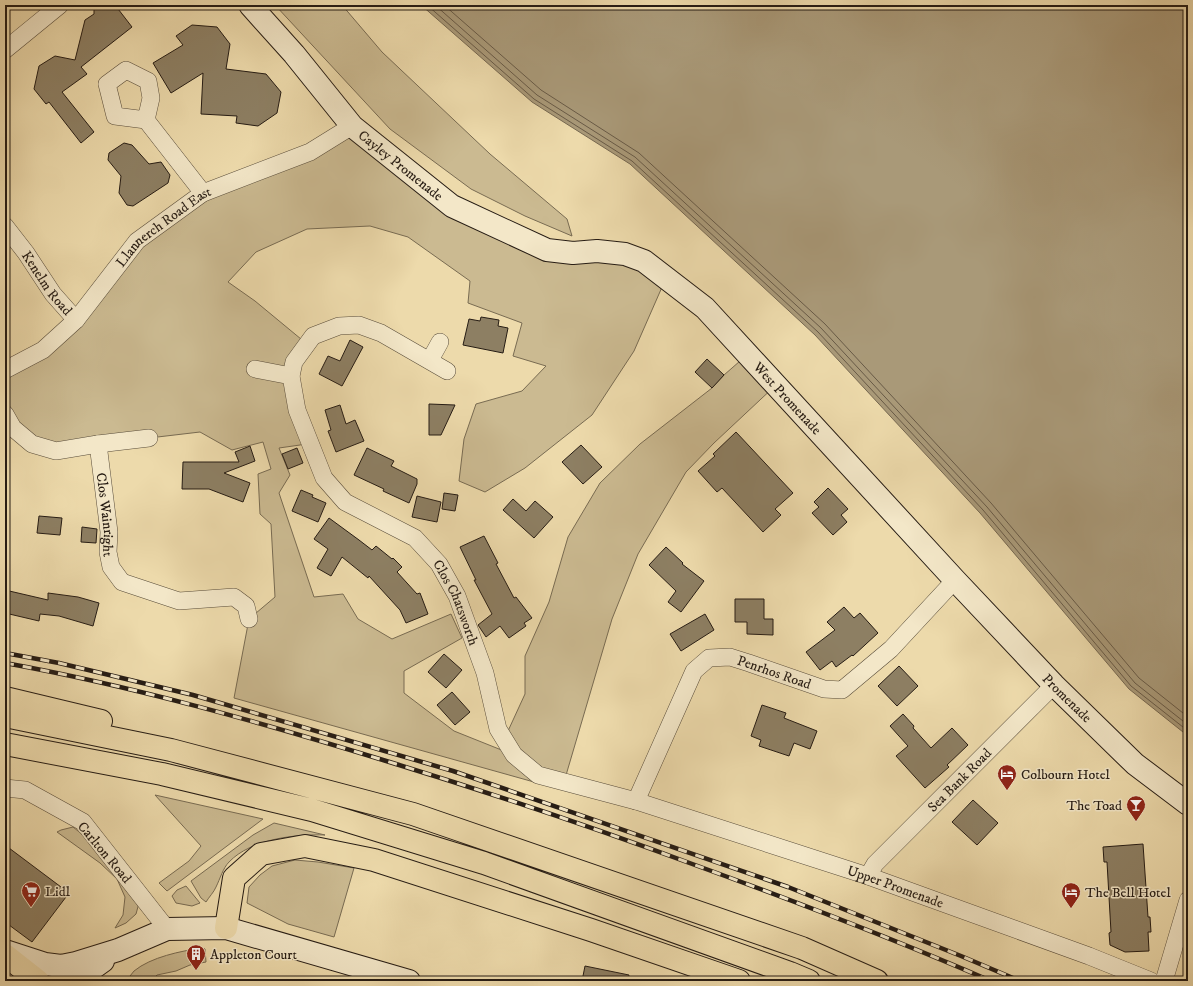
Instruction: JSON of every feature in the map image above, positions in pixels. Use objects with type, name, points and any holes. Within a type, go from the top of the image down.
[{"type":"main road","points":[[5,698],[168,737],[413,814],[802,948],[877,981]]},
{"type":"main road","points":[[5,716],[171,750],[413,814]]},
{"type":"main road","points":[[5,744],[162,774],[312,810],[484,863],[809,981]]},
{"type":"main road","points":[[226,928],[234,878],[261,854],[305,846],[374,860],[583,928],[739,981]]},
{"type":"main road","points":[[5,955],[38,981]]},
{"type":"street","points":[[5,50],[60,5]]},
{"type":"street","name":"Cayley Promenade","points":[[250,5],[294,54],[352,126],[452,206],[547,250],[573,253],[597,251]]},
{"type":"street","points":[[146,120],[203,193]]},
{"type":"street","name":"Llannerch Road East","points":[[5,370],[42,350],[76,320],[137,241],[203,193],[310,152],[352,126]]},
{"type":"street","name":"Kenelm Road","points":[[5,226],[26,253],[53,294],[76,320]]},
{"type":"street","name":"West Promenade","points":[[597,251],[626,254],[644,261],[705,308],[955,580]]},
{"type":"street","name":"Clos Chatsworth","points":[[447,371],[381,333],[359,325],[339,326],[313,336],[294,362],[291,376],[297,410],[324,478],[345,502],[415,538],[439,564],[457,596],[485,673],[498,729],[514,755],[538,775],[636,800]]},
{"type":"street","points":[[430,360],[440,342]]},
{"type":"street","points":[[255,369],[291,376]]},
{"type":"street","points":[[5,414],[13,428],[32,444],[56,451],[149,438]]},
{"type":"street","name":"Clos Wainright","points":[[98,444],[109,532],[108,552],[111,567],[122,582],[179,600],[234,597],[246,606],[249,619]]},
{"type":"street","name":"Promenade","points":[[955,580],[1054,685],[1135,764],[1188,804]]},
{"type":"street","name":"Penrhos Road","points":[[636,800],[694,671],[710,658],[730,657],[824,689],[842,690],[891,649],[955,580]]},
{"type":"street","name":"Sea Bank Road","points":[[868,876],[875,864],[1054,685]]},
{"type":"street","name":"Carlton Road","points":[[5,788],[25,790],[83,822],[167,929]]},
{"type":"street","name":"Upper Promenade","points":[[636,800],[868,876],[1089,956],[1151,981]]},
{"type":"street","points":[[1164,981],[1188,900]]},
{"type":"street","points":[[5,951],[45,964],[61,966],[118,950],[167,929],[226,928],[409,981]]},
{"type":"street","points":[[75,981],[118,950]]},
{"type":"shaded area","points":[[275,5],[342,5],[382,52],[490,154],[567,219],[572,236],[525,216],[471,189],[390,129]]},
{"type":"shaded area","points":[[352,126],[452,206],[547,250],[597,251],[666,278],[634,351],[592,415],[525,468],[485,492],[459,481],[464,439],[476,404],[522,391],[546,366],[513,356],[522,323],[468,303],[470,281],[408,237],[370,226],[307,229],[256,252],[228,282],[255,301],[307,344],[291,376],[310,442],[279,448],[290,475],[279,493],[314,597],[343,594],[358,619],[392,639],[451,614],[462,638],[404,671],[404,693],[454,731],[514,755],[508,731],[525,694],[525,656],[549,602],[568,537],[600,483],[640,444],[712,388],[724,375],[748,354],[776,385],[714,443],[686,472],[638,554],[612,619],[564,782],[534,782],[234,698],[249,619],[275,597],[271,524],[260,514],[258,474],[271,469],[263,442],[232,450],[200,432],[149,438],[32,444],[5,407],[5,370],[43,350],[137,241],[203,193]]},
{"type":"shaded area","points":[[155,795],[263,819],[167,891],[159,883],[189,861],[201,846]]},
{"type":"shaded area","points":[[274,823],[325,835],[287,837],[261,843],[249,848],[238,854],[227,864],[215,889],[206,902],[201,898],[191,881],[253,835]]},
{"type":"shaded area","points":[[73,827],[83,835],[135,895],[139,903],[136,914],[126,923],[115,928],[123,915],[125,897],[117,879],[100,863],[57,832]]},
{"type":"shaded area","points":[[295,860],[354,868],[334,937],[288,924],[247,903],[249,887],[260,875],[272,866]]},
{"type":"shaded area","points":[[186,886],[200,903],[192,906],[176,903],[172,896],[177,890]]},
{"type":"shaded area","points":[[202,948],[205,949],[206,962],[190,965],[176,971],[157,975],[152,980],[126,981],[134,971],[157,958]]},
{"type":"water","points":[[421,5],[1188,5],[1188,736],[1129,689],[980,513],[815,335],[630,164],[532,102]]},
{"type":"building","points":[[94,5],[115,5],[132,27],[81,67],[87,74],[62,92],[94,132],[81,143],[49,102],[46,104],[34,89],[39,66],[55,56],[75,60],[85,20],[94,14]]},
{"type":"building","points":[[192,25],[217,27],[230,44],[226,69],[266,74],[281,92],[277,113],[258,126],[236,123],[237,116],[201,114],[203,73],[171,93],[153,63],[183,45],[176,36]]},
{"type":"building","points":[[124,143],[132,145],[149,164],[161,162],[170,175],[168,183],[133,206],[127,205],[119,193],[121,176],[108,160],[109,153]]},
{"type":"building","points":[[481,317],[499,320],[498,326],[508,328],[503,353],[463,345],[469,319],[480,321]]},
{"type":"building","points":[[350,340],[363,347],[342,386],[319,374],[328,356],[340,361]]},
{"type":"building","points":[[707,359],[724,375],[712,388],[695,372]]},
{"type":"building","points":[[429,404],[455,405],[441,435],[429,435]]},
{"type":"building","points":[[340,405],[346,424],[355,420],[364,441],[336,452],[328,431],[331,430],[325,410]]},
{"type":"building","points":[[736,432],[793,493],[775,509],[781,515],[763,532],[722,488],[717,492],[698,471],[715,456],[713,454]]},
{"type":"building","points":[[581,445],[602,467],[583,484],[562,462]]},
{"type":"building","points":[[250,446],[255,461],[224,473],[250,483],[243,502],[209,489],[182,489],[183,462],[239,462],[235,452]]},
{"type":"building","points":[[297,448],[303,463],[288,469],[282,454]]},
{"type":"building","points":[[367,448],[394,461],[391,466],[417,479],[417,484],[409,503],[354,475]]},
{"type":"building","points":[[828,488],[848,509],[841,515],[847,522],[833,535],[812,513],[819,507],[814,502]]},
{"type":"building","points":[[301,490],[326,503],[318,522],[292,511]]},
{"type":"building","points":[[444,493],[458,495],[455,511],[442,509]]},
{"type":"building","points":[[417,496],[441,502],[437,522],[412,517]]},
{"type":"building","points":[[513,499],[526,511],[535,501],[553,517],[534,538],[503,510]]},
{"type":"building","points":[[39,516],[62,518],[60,535],[37,533]]},
{"type":"building","points":[[329,518],[372,550],[376,546],[392,559],[393,558],[402,567],[397,572],[417,594],[420,593],[428,614],[406,623],[400,610],[369,576],[368,578],[342,557],[331,576],[317,568],[328,549],[314,539]]},
{"type":"building","points":[[82,527],[97,529],[96,543],[81,542]]},
{"type":"building","points":[[484,536],[498,563],[496,564],[514,598],[516,597],[532,618],[524,623],[526,626],[509,638],[500,626],[486,637],[478,625],[492,614],[474,580],[476,580],[460,547]]},
{"type":"building","points":[[666,547],[683,563],[682,564],[704,581],[681,612],[668,602],[676,591],[649,565]]},
{"type":"building","points":[[5,590],[48,600],[48,593],[78,597],[99,603],[93,626],[59,616],[40,614],[39,621],[5,613]]},
{"type":"building","points":[[735,599],[764,599],[764,619],[773,619],[773,635],[747,634],[747,622],[735,622]]},
{"type":"building","points":[[844,607],[854,618],[860,613],[878,633],[853,656],[852,655],[836,667],[832,661],[820,670],[806,652],[835,630],[827,622]]},
{"type":"building","points":[[705,614],[714,630],[681,651],[670,634]]},
{"type":"building","points":[[444,654],[462,670],[446,688],[428,672]]},
{"type":"building","points":[[899,666],[918,686],[897,706],[878,686]]},
{"type":"building","points":[[452,692],[470,712],[455,725],[437,705]]},
{"type":"building","points":[[762,705],[786,713],[784,718],[817,731],[810,749],[794,743],[789,756],[759,746],[761,740],[751,736]]},
{"type":"building","points":[[903,714],[931,748],[952,728],[968,745],[947,765],[949,767],[925,788],[896,756],[908,746],[890,726]]},
{"type":"building","points":[[973,800],[998,823],[977,845],[952,822]]},
{"type":"building","points":[[1143,844],[1148,917],[1150,917],[1151,932],[1148,932],[1149,951],[1125,952],[1110,945],[1109,933],[1111,932],[1107,862],[1104,862],[1103,847]]},
{"type":"building","name":"Lidl","points":[[5,845],[69,893],[32,942],[5,922]]},
{"type":"building","points":[[585,966],[629,975],[628,981],[582,981]]},
{"type":"railway","points":[[5,653],[59,663],[193,695],[453,771],[788,887],[1020,981]]},
{"type":"railway","points":[[5,663],[53,672],[196,706],[336,746],[462,785],[656,851],[807,906],[991,981]]},
{"type":"place","name":"Colbourn Hotel","points":[[1007,791]]},
{"type":"place","name":"The Toad","points":[[1136,822]]},
{"type":"place","name":"Lidl","points":[[31,908]]},
{"type":"place","name":"The Bell Hotel","points":[[1071,909]]},
{"type":"place","name":"Appleton Court","points":[[196,971]]}]
